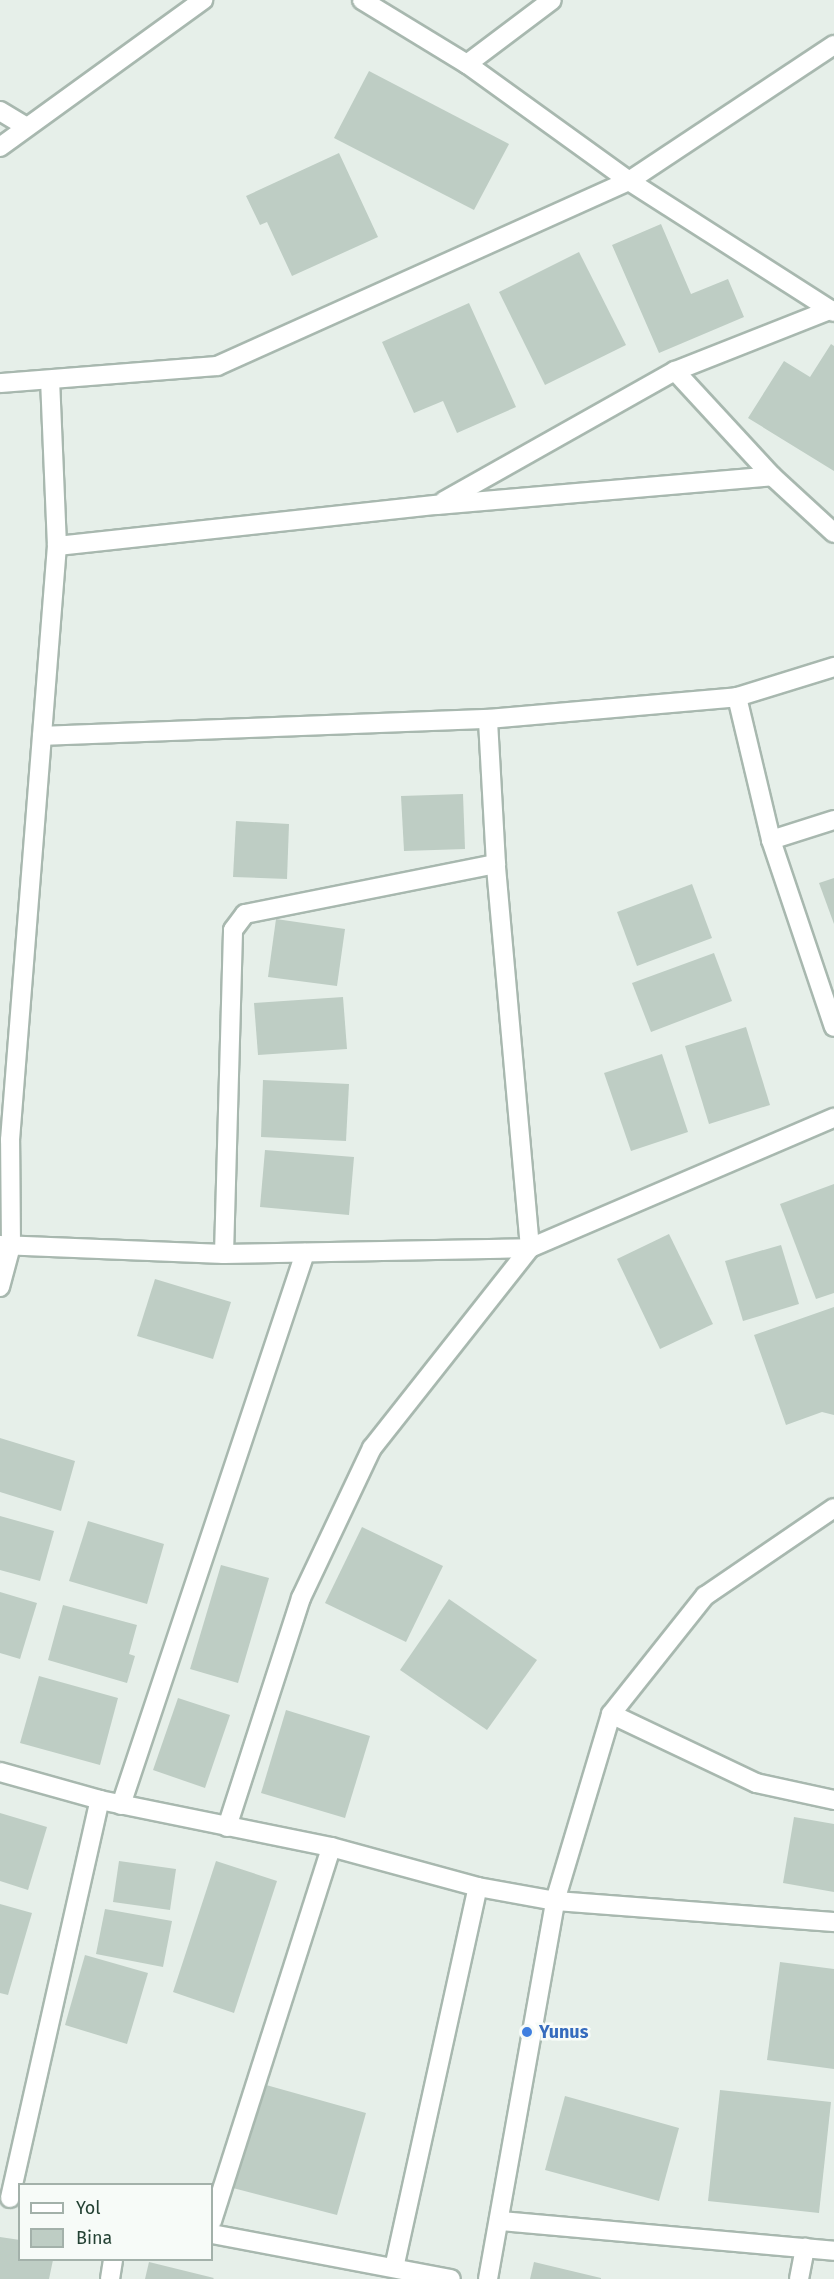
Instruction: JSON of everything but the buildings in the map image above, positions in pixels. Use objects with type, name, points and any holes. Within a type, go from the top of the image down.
[{"type":"street","points":[[0,147],[203,0]]},
{"type":"street","points":[[362,0],[467,64],[629,181],[832,311]]},
{"type":"street","points":[[467,64],[552,0]]},
{"type":"street","points":[[0,383],[50,382],[217,366],[629,181],[834,45]]},
{"type":"street","points":[[0,111],[27,127]]},
{"type":"street","points":[[437,505],[675,371],[832,311]]},
{"type":"street","points":[[675,371],[772,476],[834,533]]},
{"type":"street","points":[[0,1287],[57,546],[50,382]]},
{"type":"street","points":[[57,546],[437,505],[772,476]]},
{"type":"street","points":[[42,736],[488,719],[737,697],[834,667]]},
{"type":"street","points":[[737,697],[771,840],[834,1027]]},
{"type":"street","points":[[227,1827],[301,1598],[372,1449],[530,1248],[495,864],[488,719]]},
{"type":"street","points":[[771,840],[834,820]]},
{"type":"street","points":[[224,1254],[233,930],[245,914],[495,864]]},
{"type":"street","points":[[5,1245],[224,1254],[530,1248],[834,1118]]},
{"type":"street","points":[[121,1805],[305,1253]]},
{"type":"street","points":[[488,2279],[501,2222],[555,1901],[611,1714],[705,1596],[834,1508]]},
{"type":"street","points":[[611,1714],[756,1783],[834,1800]]},
{"type":"street","points":[[0,1772],[121,1805],[331,1847],[478,1887],[555,1901],[834,1922]]},
{"type":"street","points":[[10,2198],[100,1800]]},
{"type":"street","points":[[213,2218],[331,1847]]},
{"type":"street","points":[[394,2268],[478,1887]]},
{"type":"street","points":[[501,2222],[834,2251]]},
{"type":"street","points":[[213,2234],[451,2279]]},
{"type":"street","points":[[799,2279],[805,2248]]},
{"type":"street","points":[[110,2279],[113,2261]]},
{"type":"place","name":"Yunus","points":[[527,2032]]}]
